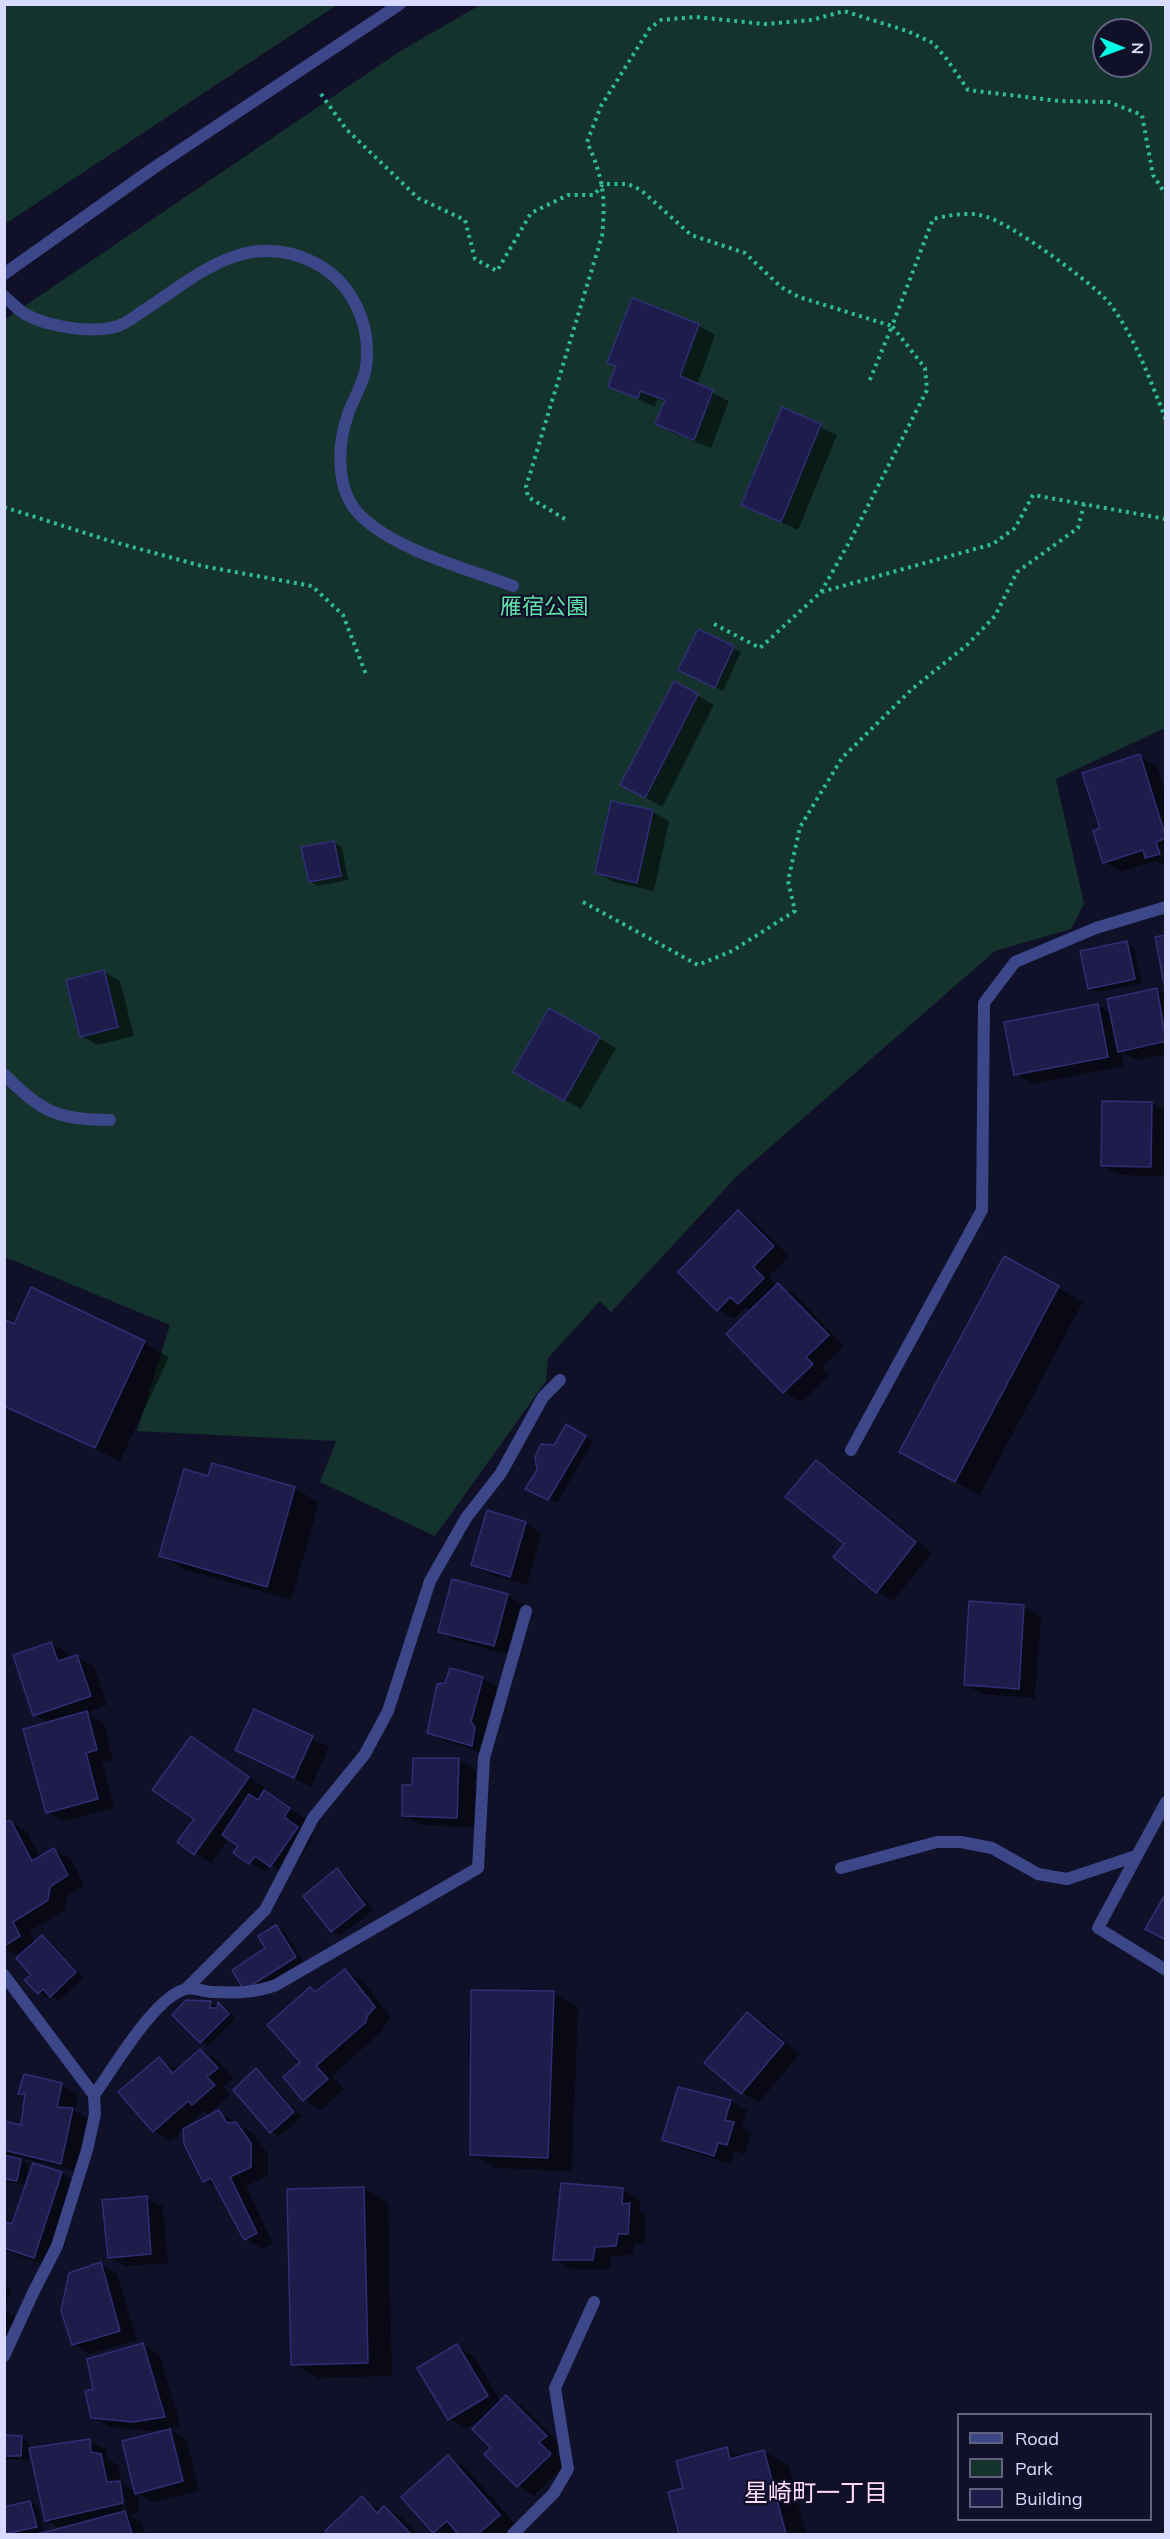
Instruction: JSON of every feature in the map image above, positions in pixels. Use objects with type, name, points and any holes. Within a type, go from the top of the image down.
[{"type":"street","points":[[4,274],[155,167],[400,4]]},
{"type":"street","points":[[4,296],[25,314],[56,325],[85,330],[118,326],[217,262],[248,251],[282,251],[313,261],[339,278],[358,306],[367,338],[366,369],[347,416],[340,449],[342,484],[359,515],[381,534],[409,547],[513,586]]},
{"type":"street","points":[[851,1450],[982,1210],[984,1003],[1015,962],[1096,928],[1166,907]]},
{"type":"street","points":[[4,1074],[44,1109],[79,1120],[110,1120]]},
{"type":"street","points":[[94,2095],[143,2025],[169,1997],[187,1988],[265,1910],[313,1818],[365,1754],[388,1711],[430,1581],[466,1518],[501,1473],[543,1396],[560,1380]]},
{"type":"street","points":[[187,1988],[211,1992],[255,1993],[276,1986],[477,1869],[484,1758],[526,1611]]},
{"type":"street","points":[[1166,1802],[1098,1928],[1166,1970]]},
{"type":"street","points":[[841,1868],[937,1842],[961,1842],[992,1848],[1038,1874],[1067,1879],[1136,1856]]},
{"type":"street","points":[[4,1975],[94,2095],[95,2114],[87,2150],[57,2246],[4,2356]]},
{"type":"street","points":[[513,2535],[554,2493],[568,2469],[555,2388],[594,2302]]},
{"type":"path","points":[[844,11],[848,4]]},
{"type":"path","points":[[565,519],[528,497],[526,487],[602,236],[605,208],[603,184],[587,142],[601,106],[650,28],[661,20],[696,17],[765,24],[812,20],[844,11],[907,31],[933,43],[968,90],[1059,101],[1109,102],[1142,115],[1153,175],[1166,195]]},
{"type":"path","points":[[321,94],[346,129],[418,198],[465,220],[475,259],[497,271],[531,213],[568,195],[594,195],[603,184]]},
{"type":"path","points":[[603,184],[628,184],[641,190],[691,235],[745,253],[781,287],[799,297],[892,326],[925,368],[927,390],[850,541],[821,592],[760,648],[714,624]]},
{"type":"path","points":[[869,382],[933,219],[969,214],[988,217],[1006,226],[1087,280],[1109,302],[1140,353],[1166,420]]},
{"type":"path","points":[[821,592],[993,544],[1015,528],[1033,495],[1166,519]]},
{"type":"path","points":[[583,902],[698,965],[732,951],[795,911],[788,881],[800,827],[842,758],[912,689],[967,645],[995,616],[1017,572],[1078,528],[1084,504]]},
{"type":"path","points":[[4,507],[107,540],[202,566],[312,586],[343,615],[367,677]]},
{"type":"green space","points":[[5,4],[337,4],[337,5],[5,224]]},
{"type":"green space","name":"雁宿公園","points":[[480,5],[1165,5],[1165,728],[1056,779],[1084,904],[1071,929],[995,951],[737,1176],[611,1312],[600,1301],[548,1358],[546,1381],[435,1536],[320,1482],[336,1441],[137,1431],[170,1325],[5,1257],[4,320],[399,52]]},
{"type":"building","points":[[632,298],[699,324],[680,376],[713,390],[694,440],[655,424],[665,400],[640,391],[638,398],[608,387],[616,366],[607,363]]},
{"type":"building","points":[[782,407],[821,424],[781,522],[741,505]]},
{"type":"building","points":[[698,629],[734,646],[715,688],[678,670]]},
{"type":"building","points":[[674,681],[698,694],[645,798],[620,785]]},
{"type":"building","points":[[1140,754],[1166,838],[1156,842],[1160,854],[1145,858],[1143,850],[1103,863],[1093,831],[1100,828],[1082,773]]},
{"type":"building","points":[[611,801],[653,810],[637,883],[595,873]]},
{"type":"building","points":[[334,841],[341,876],[309,882],[301,847]]},
{"type":"building","points":[[1166,935],[1166,994],[1155,937]]},
{"type":"building","points":[[1127,941],[1135,979],[1088,989],[1080,951]]},
{"type":"building","points":[[104,970],[118,1027],[80,1037],[66,980]]},
{"type":"building","points":[[1157,988],[1166,1041],[1118,1052],[1107,999]]},
{"type":"building","points":[[1098,1004],[1108,1057],[1014,1075],[1004,1022]]},
{"type":"building","points":[[549,1008],[600,1037],[564,1101],[513,1072]]},
{"type":"building","points":[[1102,1101],[1152,1102],[1151,1167],[1101,1166]]},
{"type":"building","points":[[738,1210],[774,1246],[753,1267],[764,1278],[738,1304],[730,1297],[717,1311],[678,1272]]},
{"type":"building","points":[[1004,1256],[1059,1286],[955,1482],[899,1452]]},
{"type":"building","points":[[778,1283],[829,1335],[806,1357],[813,1364],[783,1393],[726,1334]]},
{"type":"building","points":[[31,1287],[145,1341],[95,1448],[4,1406],[4,1319],[14,1324]]},
{"type":"building","points":[[566,1424],[586,1436],[548,1500],[525,1489],[537,1470],[535,1457],[541,1444],[554,1445]]},
{"type":"building","points":[[816,1460],[916,1542],[876,1593],[833,1557],[844,1544],[785,1497]]},
{"type":"building","points":[[212,1463],[295,1487],[267,1587],[159,1556],[184,1469],[208,1476]]},
{"type":"building","points":[[487,1510],[526,1522],[510,1577],[471,1565]]},
{"type":"building","points":[[452,1579],[508,1594],[494,1646],[438,1632]]},
{"type":"building","points":[[969,1601],[1024,1605],[1019,1689],[964,1685]]},
{"type":"building","points":[[51,1642],[58,1661],[77,1655],[91,1696],[33,1716],[13,1655]]},
{"type":"building","points":[[450,1668],[483,1677],[471,1722],[475,1727],[472,1746],[427,1733],[437,1684],[445,1683]]},
{"type":"building","points":[[254,1709],[313,1736],[294,1778],[235,1750]]},
{"type":"building","points":[[87,1711],[97,1750],[86,1753],[98,1799],[46,1813],[23,1729]]},
{"type":"building","points":[[191,1736],[249,1777],[194,1855],[177,1842],[194,1819],[152,1790]]},
{"type":"building","points":[[413,1758],[459,1758],[457,1818],[402,1816],[402,1785],[412,1785]]},
{"type":"building","points":[[264,1790],[290,1808],[284,1817],[298,1827],[270,1867],[255,1856],[249,1864],[233,1853],[238,1846],[222,1835],[249,1794],[258,1800]]},
{"type":"building","points":[[4,1821],[11,1821],[32,1861],[54,1848],[68,1875],[50,1887],[48,1900],[13,1922],[20,1936],[4,1946]]},
{"type":"building","points":[[337,1868],[365,1905],[331,1932],[303,1896]]},
{"type":"building","points":[[1166,1893],[1166,1940],[1145,1929]]},
{"type":"building","points":[[276,1925],[296,1957],[244,1990],[232,1970],[265,1948],[258,1936]]},
{"type":"building","points":[[42,1935],[76,1972],[50,1997],[43,1989],[38,1994],[24,1980],[31,1975],[16,1958]]},
{"type":"building","points":[[345,1969],[375,2007],[367,2016],[366,2022],[316,2066],[328,2079],[303,2101],[283,2077],[300,2062],[267,2025],[310,1987],[315,1992]]},
{"type":"building","points":[[471,1990],[554,1991],[548,2158],[470,2155]]},
{"type":"building","points":[[186,2000],[211,2001],[210,2008],[217,2008],[218,2002],[229,2014],[200,2043],[172,2015]]},
{"type":"building","points":[[747,2012],[784,2043],[741,2094],[704,2063]]},
{"type":"building","points":[[200,2049],[218,2068],[207,2077],[215,2085],[192,2105],[188,2101],[153,2132],[118,2092],[159,2057],[173,2073]]},
{"type":"building","points":[[256,2068],[294,2112],[270,2133],[233,2090]]},
{"type":"building","points":[[24,2074],[62,2083],[57,2107],[73,2108],[61,2164],[4,2150],[4,2121],[21,2125],[25,2094],[18,2094]]},
{"type":"building","points":[[678,2087],[731,2100],[725,2120],[734,2122],[727,2145],[718,2143],[714,2156],[662,2140]]},
{"type":"building","points":[[219,2110],[227,2123],[236,2122],[251,2143],[251,2167],[230,2177],[257,2233],[244,2240],[211,2178],[203,2182],[184,2144],[183,2129]]},
{"type":"building","points":[[4,2155],[21,2159],[17,2181],[4,2179]]},
{"type":"building","points":[[33,2163],[62,2172],[34,2258],[4,2248],[4,2222],[12,2224]]},
{"type":"building","points":[[561,2183],[623,2188],[622,2204],[630,2203],[628,2234],[618,2234],[616,2246],[595,2247],[593,2260],[553,2260]]},
{"type":"building","points":[[364,2187],[368,2363],[291,2365],[287,2189]]},
{"type":"building","points":[[147,2196],[151,2254],[108,2258],[102,2200]]},
{"type":"building","points":[[101,2262],[120,2331],[72,2345],[61,2311],[69,2273]]},
{"type":"building","points":[[143,2343],[165,2417],[133,2422],[91,2418],[85,2391],[93,2389],[87,2359]]},
{"type":"building","points":[[457,2344],[488,2396],[448,2420],[417,2368]]},
{"type":"building","points":[[506,2395],[547,2436],[539,2442],[551,2454],[517,2487],[484,2454],[491,2448],[472,2429]]},
{"type":"building","points":[[170,2429],[183,2481],[135,2494],[122,2441]]},
{"type":"building","points":[[4,2435],[22,2436],[21,2456],[4,2456]]},
{"type":"building","points":[[90,2439],[91,2452],[101,2454],[107,2482],[120,2481],[123,2503],[45,2521],[29,2448]]},
{"type":"building","points":[[727,2447],[730,2459],[764,2450],[786,2534],[679,2534],[668,2492],[683,2488],[676,2461]]},
{"type":"building","points":[[448,2455],[500,2515],[478,2534],[458,2534],[447,2521],[433,2533],[401,2497]]},
{"type":"building","points":[[362,2496],[377,2513],[384,2506],[411,2534],[328,2534],[325,2531]]},
{"type":"building","points":[[30,2501],[37,2527],[4,2534],[4,2507]]},
{"type":"building","points":[[125,2511],[132,2534],[38,2534]]},
{"type":"district","name":"星崎町一丁目","points":[[816,2494]]}]
